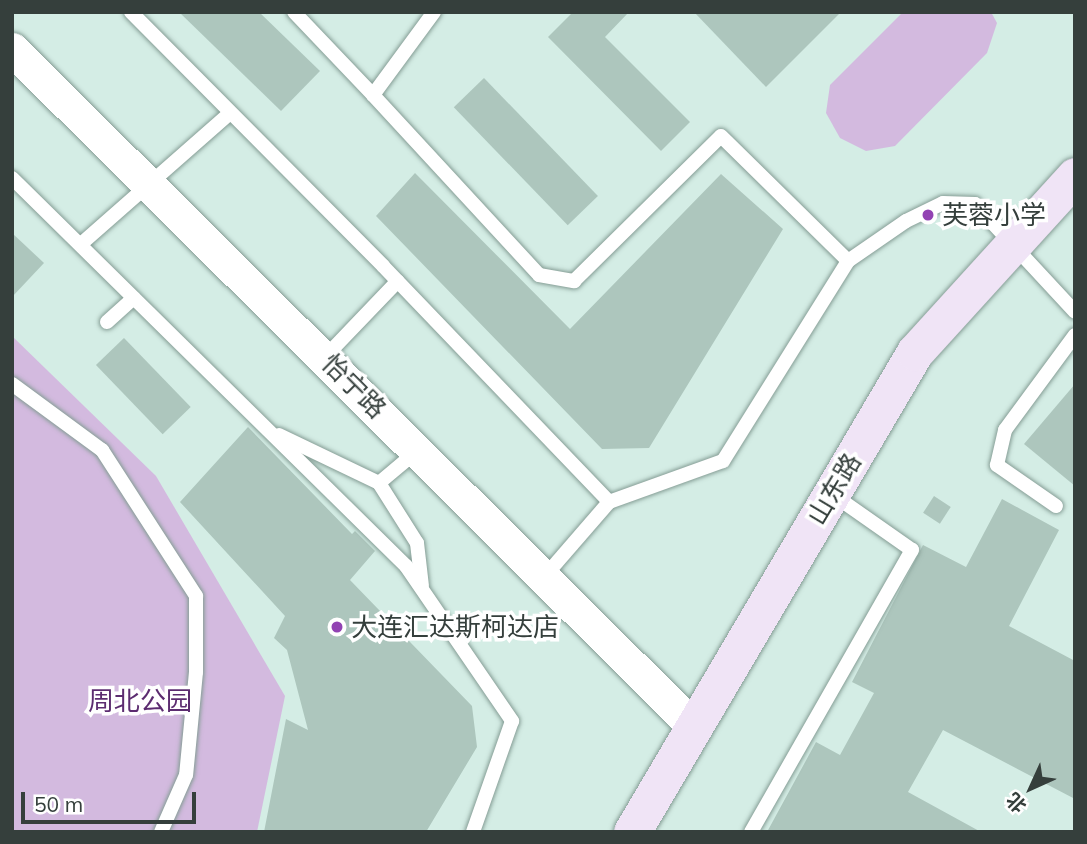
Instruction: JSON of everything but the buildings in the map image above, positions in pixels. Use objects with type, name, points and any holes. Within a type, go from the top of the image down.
[{"type":"main road","name":"山东路","points":[[632,832],[915,352],[1075,176]]},
{"type":"street","name":"怡宁路","points":[[12,48],[694,727]]},
{"type":"lane","points":[[131,12],[398,281],[609,502]]},
{"type":"lane","points":[[294,12],[539,275],[574,281],[721,136],[848,261]]},
{"type":"lane","points":[[373,95],[434,12]]},
{"type":"lane","points":[[81,244],[230,113]]},
{"type":"lane","points":[[12,178],[406,566],[423,590],[512,721],[473,832]]},
{"type":"lane","points":[[545,576],[609,502],[723,461],[848,261],[906,220],[943,203],[975,204],[1075,312]]},
{"type":"lane","points":[[325,357],[398,281]]},
{"type":"lane","points":[[107,322],[134,298]]},
{"type":"lane","points":[[1056,506],[997,466],[1005,430],[1075,335]]},
{"type":"lane","points":[[12,384],[102,450],[196,596],[196,672],[186,775],[161,832]]},
{"type":"lane","points":[[266,429],[379,483],[416,544],[423,590]]},
{"type":"lane","points":[[379,483],[418,450]]},
{"type":"lane","points":[[751,832],[912,550],[831,493]]},
{"type":"green space","points":[[903,12],[991,12],[997,23],[987,53],[895,146],[866,151],[840,138],[826,113],[830,85]]},
{"type":"green space","name":"周北公园","points":[[12,336],[156,476],[285,696],[257,832],[12,832]]},
{"type":"place","name":"芙蓉小学","points":[[928,215]]},
{"type":"place","name":"大连汇达斯柯达店","points":[[337,627]]}]
